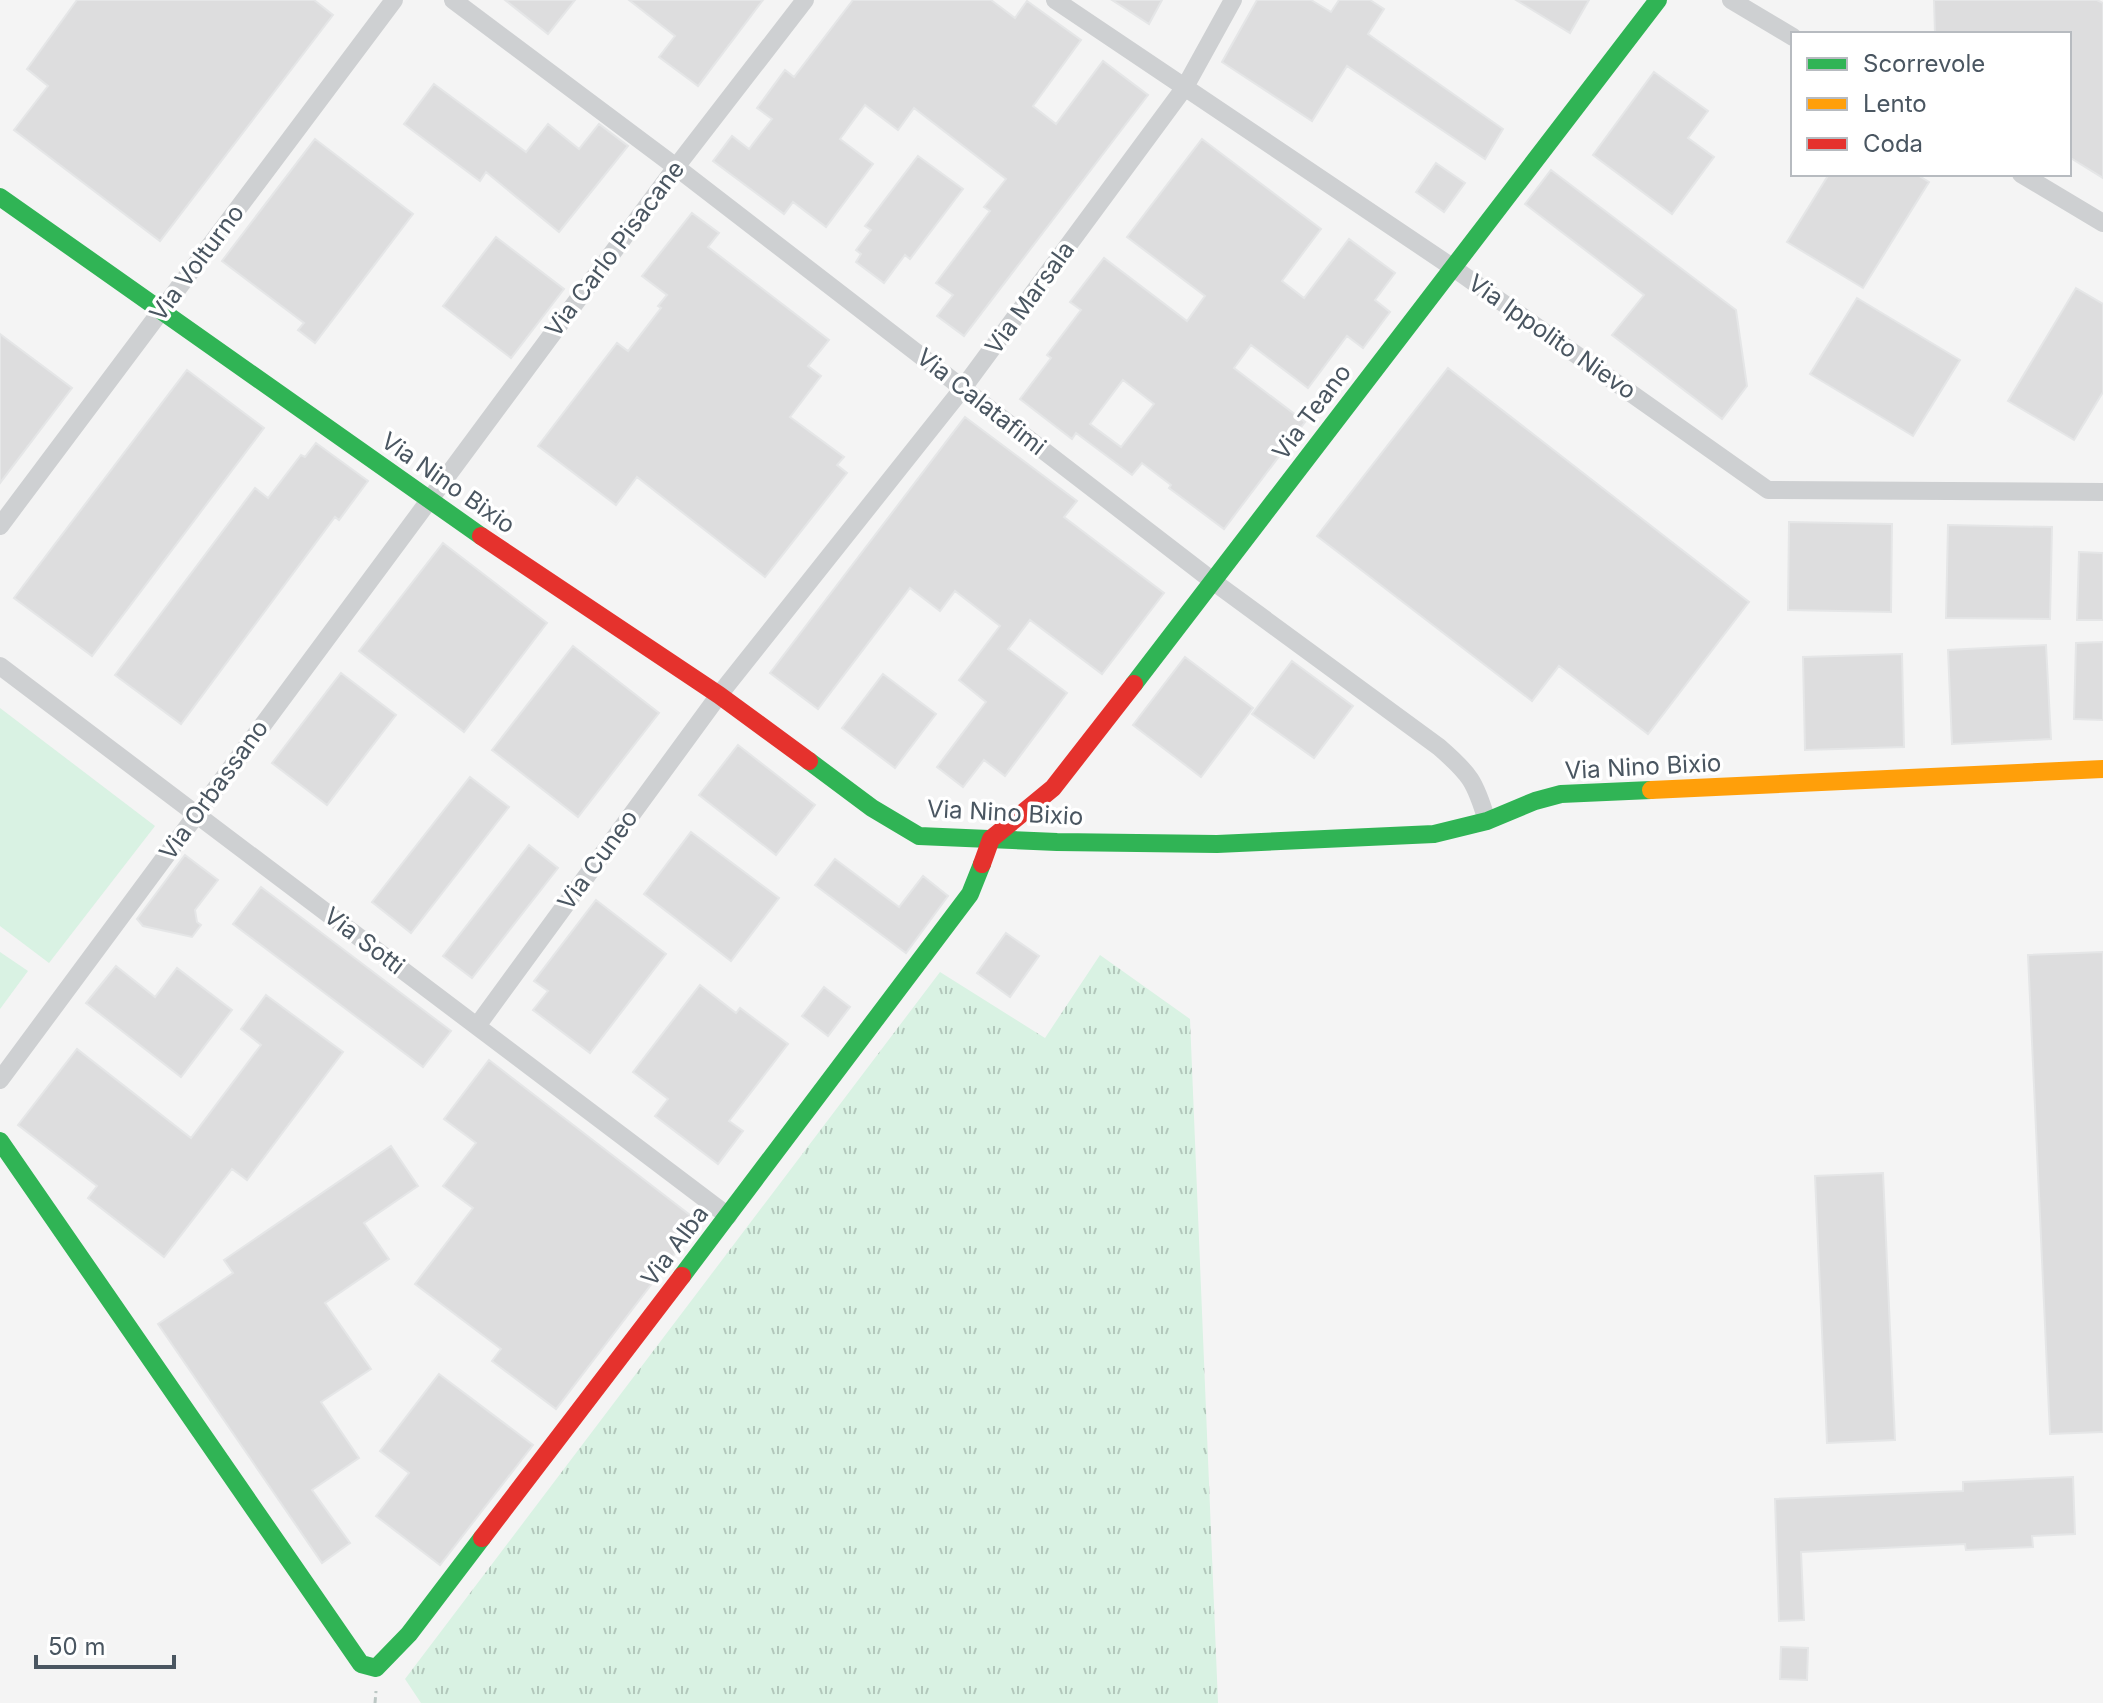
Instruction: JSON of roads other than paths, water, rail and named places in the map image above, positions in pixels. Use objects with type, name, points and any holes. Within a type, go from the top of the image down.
[{"type":"street","name":"Via Volturno","points":[[0,526],[394,0]]},
{"type":"street","name":"Via Calatafimi","points":[[453,0],[676,167],[1214,582],[1439,747],[1466,770],[1477,786],[1487,821]]},
{"type":"street","name":"Via Carlo Pisacane","points":[[429,501],[676,167],[805,0]]},
{"type":"street","name":"Via Ippolito Nievo","points":[[1055,0],[1452,267],[1768,490],[2103,492]]},
{"type":"street","name":"Via Marsala","points":[[719,695],[963,388],[1185,87],[1233,0]]},
{"type":"street","name":"Via Teano","points":[[991,839],[1053,788],[1658,0]]},
{"type":"street","points":[[1731,0],[1791,36]]},
{"type":"street","points":[[2024,176],[2103,223]]},
{"type":"street","name":"Via Nino Bixio","points":[[0,197],[429,501],[719,695],[872,808],[919,836],[1217,844],[1434,834],[1487,821],[1561,794],[2103,769]]},
{"type":"street","name":"Via Orbassano","points":[[0,1080],[429,501]]},
{"type":"street","name":"Via Sotti","points":[[0,666],[728,1216]]},
{"type":"street","name":"Via Cuneo","points":[[477,1026],[719,695]]},
{"type":"street","name":"Via Alba","points":[[0,1141],[361,1664],[376,1668],[409,1634],[970,894],[991,839]]}]
